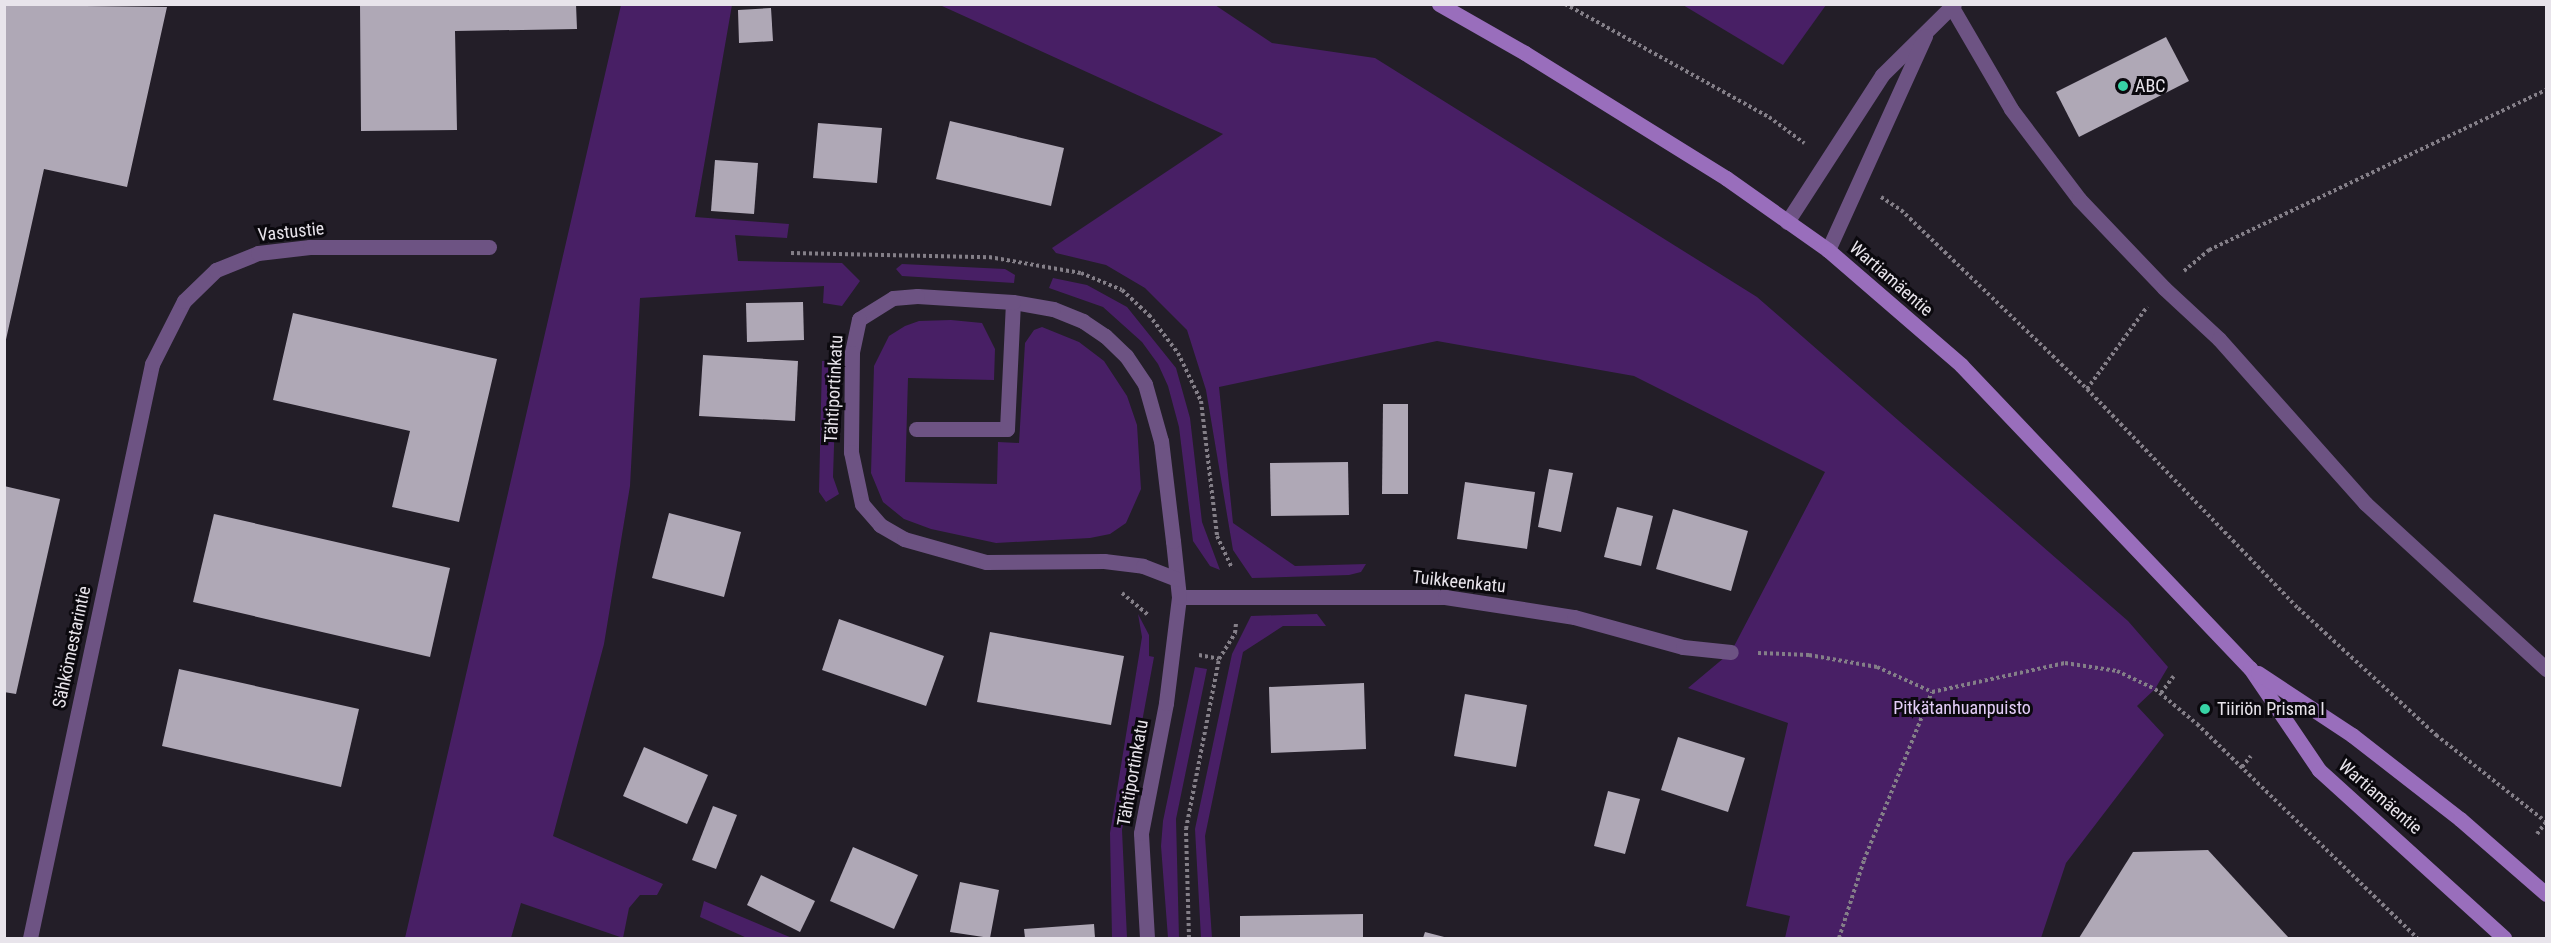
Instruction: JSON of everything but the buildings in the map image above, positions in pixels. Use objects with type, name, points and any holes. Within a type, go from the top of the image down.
[{"type":"main road","name":"Wartiamäentie","points":[[1439,4],[1535,59],[1726,178],[1828,250],[1961,365],[2250,668],[2319,770],[2504,939]]},
{"type":"main road","name":"Wartiamäentie","points":[[2250,668],[2352,735],[2460,819],[2547,894]]},
{"type":"street","points":[[1787,222],[1882,75],[1952,5],[2011,110],[2079,199],[2164,288],[2219,339],[2365,503],[2547,669]]},
{"type":"street","points":[[1828,250],[1928,28]]},
{"type":"street","name":"Vastustie","points":[[152,364],[184,301],[216,270],[258,253],[310,247],[489,247]]},
{"type":"street","name":"Tähtiportinkatu","points":[[1147,939],[1141,833],[1166,703],[1179,597],[1177,579],[1161,441],[1155,412],[1136,368],[1105,336],[1083,321],[1053,309],[1013,302],[892,298],[859,319],[852,353],[850,452],[862,504],[880,525],[896,534],[946,553],[986,562],[1104,561],[1143,566],[1177,579]]},
{"type":"street","points":[[916,429],[1007,429],[1013,302]]},
{"type":"street","name":"Sähkömestarintie","points":[[30,939],[152,364]]},
{"type":"street","name":"Tuikkeenkatu","points":[[1179,597],[1237,595],[1445,597],[1574,617],[1683,647],[1731,652]]},
{"type":"path","points":[[1565,4],[1769,117],[1828,160]]},
{"type":"path","points":[[2087,389],[2127,328],[2164,288],[2209,250],[2547,90]]},
{"type":"path","points":[[1860,183],[1901,210],[2087,389],[2298,608],[2436,735],[2546,822],[2537,834]]},
{"type":"path","points":[[791,253],[989,257],[1081,273],[1122,290],[1149,315],[1178,353],[1201,401],[1217,536],[1232,568],[1237,595],[1235,633],[1219,659],[1186,829],[1189,939]]},
{"type":"path","points":[[1731,652],[1809,655],[1877,667],[1932,692],[2065,663],[2117,671],[2161,693],[2242,768],[2417,939]]},
{"type":"path","points":[[2161,693],[2174,676]]},
{"type":"path","points":[[1839,939],[1864,860],[1932,692]]},
{"type":"path","points":[[2242,768],[2251,756]]},
{"type":"green space","points":[[621,5],[732,5],[695,217],[789,224],[787,238],[735,235],[738,261],[842,263],[860,281],[842,306],[823,303],[824,286],[640,298],[630,486],[604,644],[553,836],[663,884],[657,895],[640,895],[629,908],[623,938],[521,903],[511,938],[405,938]]},
{"type":"green space","name":"Pitkätanhuanpuisto","points":[[916,5],[1215,5],[1272,43],[1375,58],[1757,297],[2128,621],[2168,667],[2155,689],[2137,706],[2164,735],[2066,863],[2041,938],[1785,938],[1790,916],[1746,906],[1788,723],[1688,688],[1731,652],[1825,472],[1634,376],[1437,341],[1219,387],[1233,523],[1295,566],[1366,564],[1361,572],[1349,575],[1252,578],[1233,550],[1206,390],[1187,330],[1145,288],[1106,265],[1056,253],[1052,248],[1223,134],[942,6]]},
{"type":"green space","points":[[1683,5],[1826,5],[1783,65]]},
{"type":"green space","points":[[902,264],[1005,269],[1015,275],[1014,283],[902,276],[896,269]]},
{"type":"green space","points":[[1053,278],[1087,285],[1127,307],[1176,368],[1190,418],[1202,522],[1220,570],[1210,566],[1193,541],[1179,427],[1168,386],[1158,364],[1142,342],[1103,307],[1049,288]]},
{"type":"green space","points":[[951,320],[982,323],[995,349],[994,380],[908,378],[905,482],[997,484],[998,442],[1019,443],[1025,343],[1034,330],[1042,327],[1079,342],[1104,361],[1127,396],[1137,425],[1141,489],[1126,523],[1110,534],[1090,538],[996,543],[931,529],[904,519],[883,502],[871,473],[874,366],[889,336],[905,326],[919,321]]},
{"type":"green space","points":[[822,361],[833,361],[832,384],[836,385],[833,477],[839,494],[826,502],[819,492]]},
{"type":"green space","points":[[1138,614],[1149,635],[1149,656],[1154,657],[1122,830],[1127,938],[1112,938],[1110,833],[1142,637]]},
{"type":"green space","points":[[1317,614],[1326,626],[1283,626],[1243,652],[1205,836],[1212,938],[1201,938],[1195,829],[1232,654],[1251,616]]},
{"type":"green space","points":[[1195,667],[1207,669],[1176,819],[1179,938],[1168,938],[1161,846],[1163,821]]},
{"type":"green space","points":[[704,901],[792,938],[747,938],[700,917]]},
{"type":"place","name":"ABC","points":[[2123,86]]},
{"type":"place","name":"Tiiriön Prisma I","points":[[2205,709]]}]
